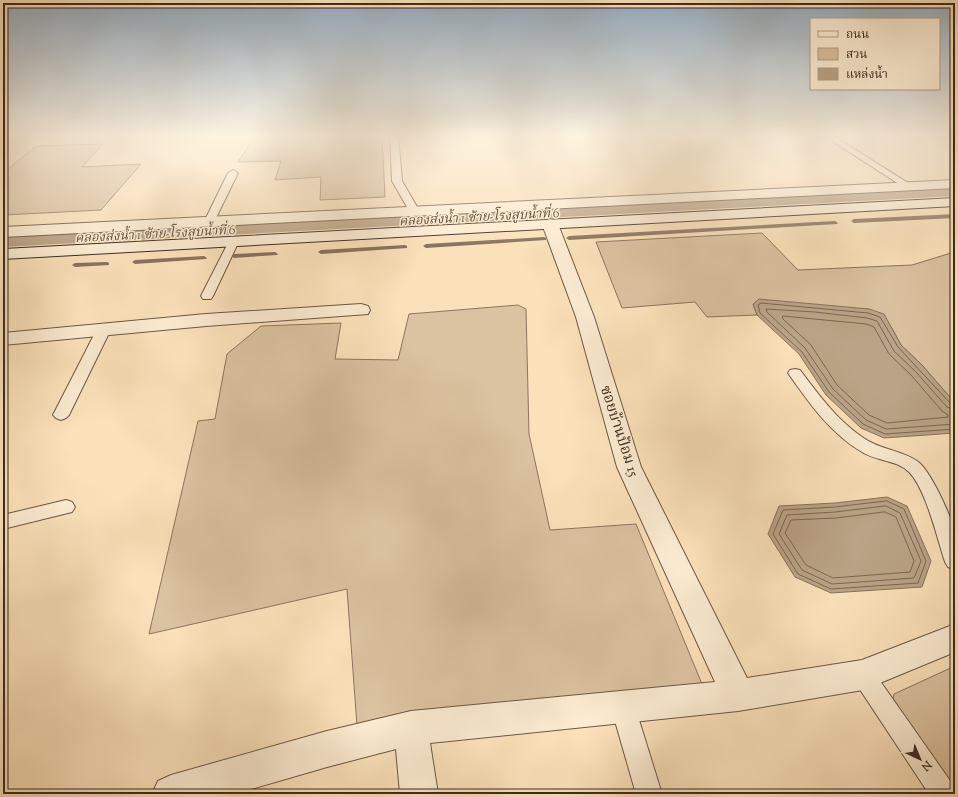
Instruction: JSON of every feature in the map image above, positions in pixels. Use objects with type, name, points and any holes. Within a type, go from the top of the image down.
[{"type":"street","points":[[3,254],[234,241],[416,221],[908,186],[955,184]]},
{"type":"street","points":[[3,232],[209,222],[416,221],[550,224],[955,202]]},
{"type":"street","name":"ซอยบ้านป้อม 15","points":[[550,224],[585,317],[629,467],[738,695]]},
{"type":"street","points":[[3,339],[206,320],[360,310]]},
{"type":"street","points":[[171,794],[327,749],[411,728],[738,695],[863,675],[955,638]]},
{"type":"street","points":[[411,728],[419,794]]},
{"type":"lane","points":[[209,222],[233,172]]},
{"type":"lane","points":[[396,172],[397,181],[416,221]]},
{"type":"lane","points":[[886,172],[908,186]]},
{"type":"lane","points":[[207,296],[234,241]]},
{"type":"lane","points":[[61,415],[104,330]]},
{"type":"lane","points":[[795,373],[829,419],[848,435],[870,449],[915,468],[926,484],[955,562]]},
{"type":"lane","points":[[3,522],[66,507]]},
{"type":"lane","points":[[863,675],[944,794]]},
{"type":"lane","points":[[623,707],[649,794]]},
{"type":"green space","points":[[134,172],[101,210],[3,215],[3,173]]},
{"type":"green space","points":[[277,172],[384,172],[385,197],[320,200],[321,177],[275,180]]},
{"type":"green space","points":[[762,233],[798,270],[912,265],[951,253],[955,247],[955,403],[922,365],[901,345],[892,328],[869,309],[753,304],[757,315],[707,317],[695,302],[622,308],[596,242]]},
{"type":"green space","points":[[518,305],[526,309],[529,434],[550,530],[636,524],[702,684],[357,726],[347,589],[149,634],[198,421],[215,419],[227,354],[261,326],[341,323],[335,359],[398,360],[409,314]]},
{"type":"green space","points":[[955,666],[955,794],[890,715],[894,694]]},
{"type":"water","points":[[759,299],[869,309],[884,314],[901,345],[922,365],[955,403],[955,433],[884,438],[861,428],[826,395],[799,354],[757,315],[753,304]]},
{"type":"water","points":[[887,497],[907,506],[931,561],[922,587],[831,593],[795,577],[768,534],[779,506],[835,503]]},
{"type":"waterway","name":"คลองส่งน้ำ 1 ซ้าย-โรงสูบน้ำที่ 6","points":[[3,241],[955,191]]},
{"type":"waterway","points":[[854,221],[955,216]]},
{"type":"waterway","points":[[569,238],[835,223]]},
{"type":"waterway","points":[[426,246],[544,239]]},
{"type":"waterway","points":[[321,252],[405,247]]},
{"type":"waterway","points":[[234,256],[275,254]]},
{"type":"waterway","points":[[135,262],[204,258]]},
{"type":"waterway","points":[[75,265],[107,264]]}]
